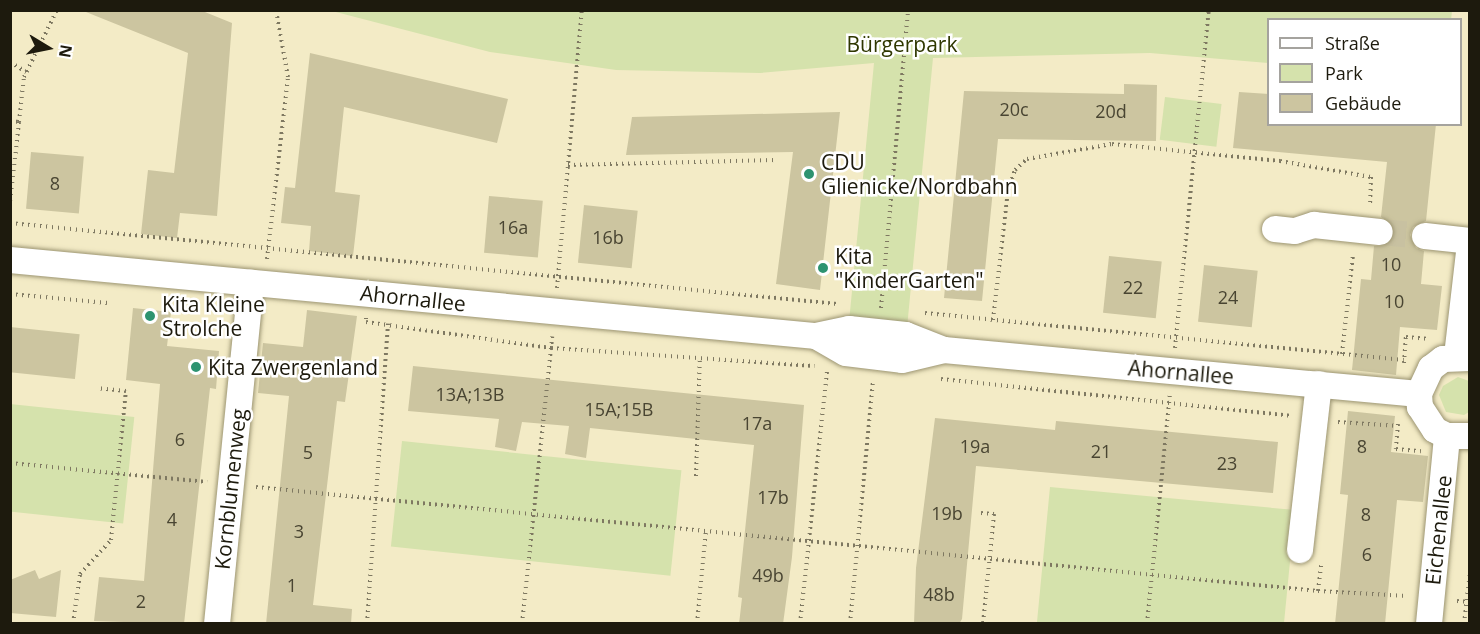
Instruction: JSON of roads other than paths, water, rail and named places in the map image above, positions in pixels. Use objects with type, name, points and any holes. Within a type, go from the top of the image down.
[{"type":"street","points":[[1275,230],[1295,231],[1314,225],[1368,231]]},
{"type":"street","points":[[1425,236],[1470,242],[1463,357],[1431,368],[1419,394],[1426,420],[1458,436]]},
{"type":"street","name":"Ahornallee","points":[[10,260],[816,336],[846,353],[902,360],[944,350],[1419,394]]},
{"type":"street","name":"Kornblumenweg","points":[[217,624],[230,485],[258,284]]},
{"type":"street","points":[[1300,550],[1319,384]]},
{"type":"street","name":"Eichenallee","points":[[1429,624],[1431,598],[1458,436]]},
{"type":"tunnel","points":[[1380,232],[1425,236]]},
{"type":"place","name":"CDU Glienicke/Nordbahn","points":[[809,174]]},
{"type":"place","name":"Kita \"KinderGarten\"","points":[[823,268]]},
{"type":"place","name":"Kita Kleine Strolche","points":[[150,316]]},
{"type":"place","name":"Kita Zwergenland","points":[[196,367]]},
{"type":"park label","name":"Bürgerpark","points":[[902,44]]}]
